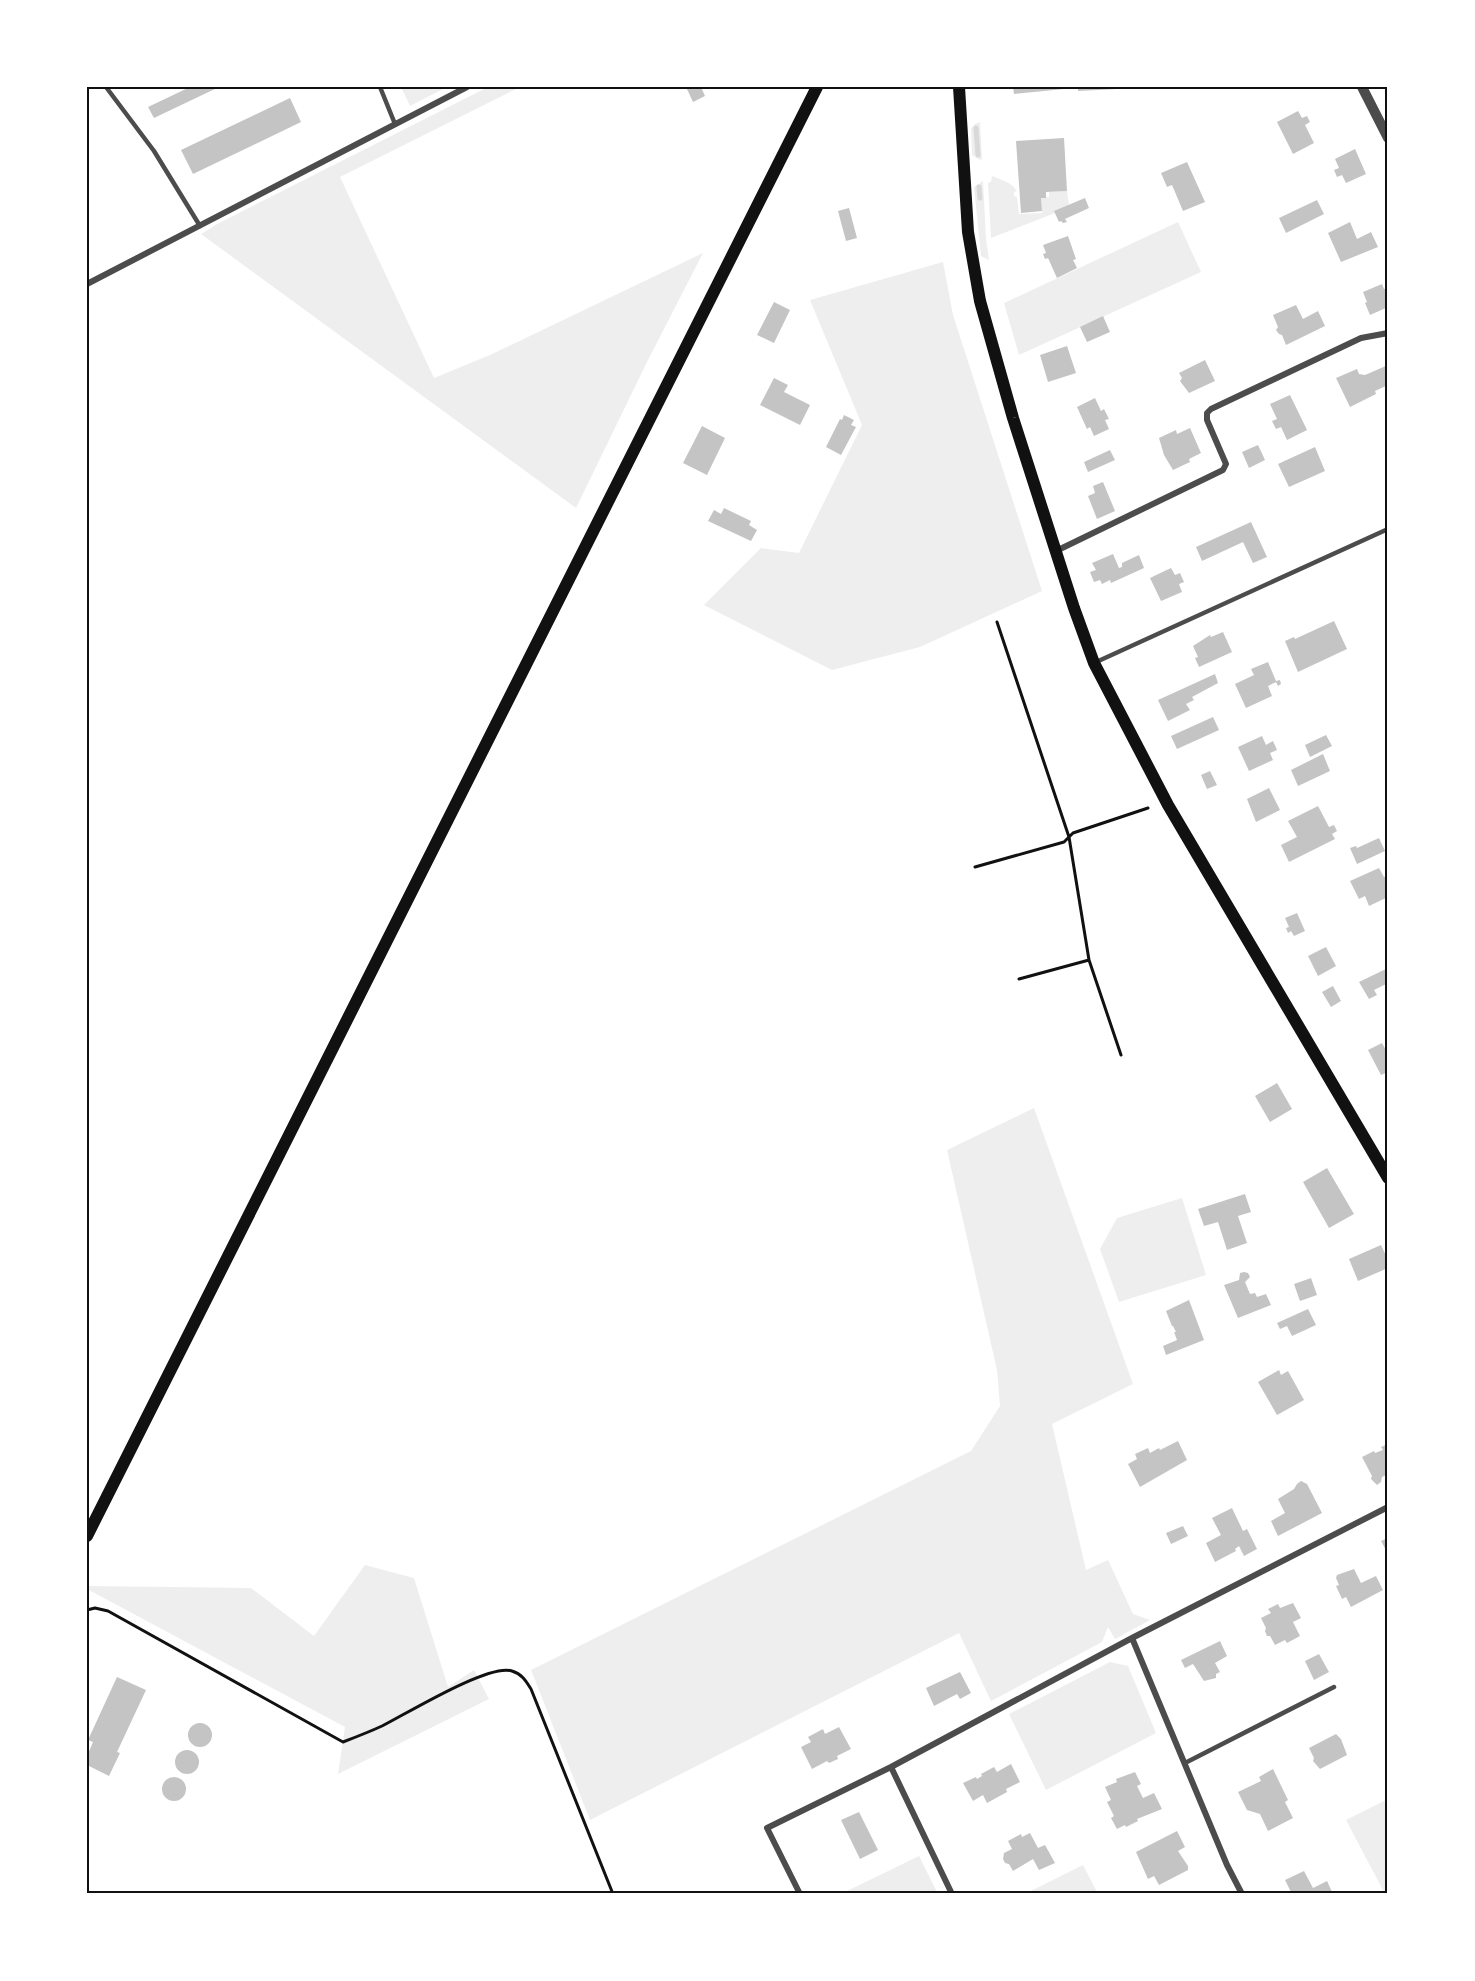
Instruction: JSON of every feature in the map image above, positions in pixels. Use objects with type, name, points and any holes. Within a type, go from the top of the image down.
[{"type":"main road","points":[[87,1536],[817,87]]},
{"type":"main road","points":[[959,87],[968,232],[980,301],[1010,408],[1094,663],[1168,805],[1388,1178]]},
{"type":"street","points":[[87,284],[467,87]]},
{"type":"street","points":[[1362,87],[1388,138]]},
{"type":"street","points":[[1056,552],[1223,470],[1226,464],[1207,420],[1207,413],[1211,409],[1361,338],[1388,333]]},
{"type":"street","points":[[800,1894],[767,1828],[891,1767],[1132,1638],[1388,1507]]},
{"type":"street","points":[[1132,1638],[1227,1865],[1242,1894]]},
{"type":"street","points":[[891,1767],[952,1894]]},
{"type":"lane","points":[[105,87],[154,151],[200,226]]},
{"type":"lane","points":[[380,87],[395,124]]},
{"type":"lane","points":[[1094,663],[1388,529]]},
{"type":"lane","points":[[1185,1763],[1334,1686]]},
{"type":"path","points":[[997,622],[1070,837],[1089,960],[1121,1054]]},
{"type":"path","points":[[975,867],[1064,842],[1073,833],[1148,808]]},
{"type":"path","points":[[1019,980],[1089,960]]},
{"type":"path","points":[[87,1610],[95,1608],[108,1611],[343,1742],[379,1727],[479,1676],[498,1670],[511,1670],[522,1676],[531,1689],[613,1894]]},
{"type":"shaded area","points":[[401,87],[447,87],[410,106]]},
{"type":"shaded area","points":[[488,87],[520,87],[340,177],[434,378],[490,355],[703,253],[576,508],[201,234]]},
{"type":"shaded area","points":[[980,122],[982,159],[980,160],[972,155],[971,129]]},
{"type":"shaded area","points":[[992,176],[1015,188],[1017,191],[1014,192],[1014,196],[1017,197],[1019,214],[1042,213],[1041,198],[1049,197],[1049,192],[1067,191],[1069,205],[1055,213],[991,238],[988,183],[991,182]]},
{"type":"shaded area","points":[[983,181],[989,260],[981,256],[974,187]]},
{"type":"shaded area","points":[[1178,222],[1201,272],[1019,355],[1004,303]]},
{"type":"shaded area","points":[[943,262],[953,315],[1042,591],[920,647],[832,670],[704,605],[761,548],[799,553],[862,425],[810,300]]},
{"type":"shaded area","points":[[1034,1108],[1133,1384],[1052,1424],[1086,1570],[1108,1560],[1133,1614],[1150,1620],[1115,1639],[1108,1627],[1102,1642],[991,1701],[959,1633],[590,1820],[531,1670],[971,1451],[1000,1406],[997,1370],[947,1150]]},
{"type":"shaded area","points":[[1182,1198],[1206,1275],[1119,1302],[1100,1249],[1117,1218]]},
{"type":"shaded area","points":[[365,1565],[414,1578],[448,1687],[474,1670],[489,1699],[338,1774],[345,1727],[87,1589],[87,1586],[251,1588],[314,1636]]},
{"type":"shaded area","points":[[1110,1662],[1128,1666],[1156,1733],[1046,1790],[1009,1714]]},
{"type":"shaded area","points":[[1388,1799],[1388,1894],[1385,1894],[1346,1820]]},
{"type":"shaded area","points":[[919,1856],[938,1894],[841,1894]]},
{"type":"shaded area","points":[[1083,1865],[1098,1894],[1025,1894]]},
{"type":"building","points":[[190,87],[219,87],[154,118],[148,107]]},
{"type":"building","points":[[686,87],[701,87],[705,96],[693,102]]},
{"type":"building","points":[[1013,87],[1064,87],[1064,89],[1014,94]]},
{"type":"building","points":[[1078,87],[1117,87],[1117,89],[1078,91]]},
{"type":"building","points":[[290,98],[301,122],[193,174],[181,150]]},
{"type":"building","points":[[1298,111],[1302,118],[1307,116],[1310,122],[1305,125],[1314,143],[1293,154],[1277,122]]},
{"type":"building","points":[[1064,138],[1067,191],[1046,192],[1046,198],[1041,198],[1042,211],[1021,213],[1016,141]]},
{"type":"building","points":[[1355,149],[1366,174],[1346,183],[1342,175],[1337,177],[1334,170],[1339,168],[1335,159]]},
{"type":"building","points":[[1187,162],[1205,202],[1183,211],[1172,185],[1167,187],[1161,173]]},
{"type":"building","points":[[1085,198],[1089,208],[1065,219],[1067,222],[1059,222],[1054,211]]},
{"type":"building","points":[[1317,200],[1324,214],[1286,233],[1279,218]]},
{"type":"building","points":[[849,208],[857,238],[846,241],[838,211]]},
{"type":"building","points":[[1350,222],[1357,239],[1371,232],[1378,247],[1341,262],[1328,233]]},
{"type":"building","points":[[1068,236],[1077,268],[1057,278],[1048,258],[1045,259],[1043,254],[1046,253],[1043,245]]},
{"type":"building","points":[[1382,284],[1384,289],[1388,287],[1388,307],[1370,315],[1363,292]]},
{"type":"building","points":[[774,302],[790,310],[774,343],[757,335]]},
{"type":"building","points":[[1296,305],[1303,319],[1318,311],[1325,326],[1286,345],[1282,335],[1276,330],[1278,327],[1273,315]]},
{"type":"building","points":[[1103,316],[1110,332],[1087,342],[1080,327]]},
{"type":"building","points":[[1067,346],[1076,373],[1048,382],[1040,355]]},
{"type":"building","points":[[1205,360],[1215,381],[1189,393],[1180,381],[1182,378],[1179,373]]},
{"type":"building","points":[[1388,365],[1388,385],[1350,407],[1336,378],[1357,369],[1359,374],[1365,375]]},
{"type":"building","points":[[774,378],[788,385],[784,392],[810,405],[800,425],[760,405]]},
{"type":"building","points":[[1290,395],[1307,430],[1287,440],[1281,427],[1276,429],[1272,421],[1277,419],[1270,404]]},
{"type":"building","points":[[1095,398],[1101,411],[1104,409],[1109,419],[1105,420],[1109,429],[1094,436],[1090,427],[1087,429],[1077,407]]},
{"type":"building","points":[[844,415],[854,420],[851,425],[856,427],[841,455],[826,447]]},
{"type":"building","points":[[702,426],[725,438],[707,475],[683,463]]},
{"type":"building","points":[[1190,428],[1201,453],[1189,459],[1190,462],[1173,470],[1164,455],[1159,438],[1176,430],[1177,434]]},
{"type":"building","points":[[1258,445],[1265,460],[1249,468],[1242,452]]},
{"type":"building","points":[[1315,447],[1325,471],[1289,487],[1278,464]]},
{"type":"building","points":[[1110,450],[1115,460],[1088,472],[1084,462]]},
{"type":"building","points":[[1103,482],[1115,511],[1097,519],[1088,496],[1095,493],[1093,486]]},
{"type":"building","points":[[724,508],[751,521],[749,525],[757,530],[751,541],[708,521],[714,510],[721,514]]},
{"type":"building","points":[[1251,522],[1267,557],[1253,563],[1243,542],[1202,561],[1196,547]]},
{"type":"building","points":[[1113,554],[1119,568],[1122,567],[1122,563],[1139,555],[1144,568],[1111,583],[1110,580],[1102,584],[1100,580],[1094,582],[1090,572],[1096,570],[1092,563]]},
{"type":"building","points":[[1171,568],[1175,575],[1180,573],[1184,582],[1179,584],[1182,592],[1161,601],[1150,578]]},
{"type":"building","points":[[1334,621],[1347,649],[1298,672],[1285,641],[1294,637],[1295,639]]},
{"type":"building","points":[[1223,632],[1232,652],[1199,667],[1193,646],[1210,635],[1211,637]]},
{"type":"building","points":[[1268,662],[1276,681],[1280,680],[1281,684],[1278,686],[1276,682],[1268,686],[1272,696],[1246,708],[1235,684],[1254,675],[1251,669]]},
{"type":"building","points":[[1215,674],[1218,683],[1192,697],[1194,700],[1186,704],[1190,710],[1168,721],[1158,700]]},
{"type":"building","points":[[1213,717],[1219,730],[1177,749],[1171,736]]},
{"type":"building","points":[[1326,735],[1332,746],[1310,757],[1305,745]]},
{"type":"building","points":[[1262,736],[1266,745],[1273,741],[1277,750],[1270,753],[1273,760],[1249,771],[1238,747]]},
{"type":"building","points":[[1323,754],[1330,771],[1298,786],[1291,770]]},
{"type":"building","points":[[1210,771],[1217,785],[1207,789],[1201,775]]},
{"type":"building","points":[[1269,788],[1280,810],[1256,822],[1247,799]]},
{"type":"building","points":[[1318,806],[1329,827],[1334,825],[1337,831],[1332,834],[1335,839],[1289,862],[1281,845],[1297,837],[1288,821]]},
{"type":"building","points":[[1379,838],[1385,851],[1357,864],[1350,848],[1356,846],[1357,848]]},
{"type":"building","points":[[1379,868],[1384,877],[1388,875],[1388,897],[1369,906],[1365,896],[1359,899],[1350,881]]},
{"type":"building","points":[[1297,913],[1305,931],[1294,936],[1291,931],[1288,933],[1286,928],[1289,927],[1285,918]]},
{"type":"building","points":[[1326,947],[1336,966],[1318,976],[1308,956]]},
{"type":"building","points":[[1388,968],[1388,983],[1374,990],[1377,995],[1369,999],[1359,982]]},
{"type":"building","points":[[1333,986],[1341,1001],[1331,1007],[1322,992]]},
{"type":"building","points":[[1382,1043],[1388,1054],[1388,1072],[1381,1075],[1368,1050]]},
{"type":"building","points":[[1277,1083],[1292,1109],[1270,1122],[1255,1096]]},
{"type":"building","points":[[1327,1168],[1354,1214],[1329,1228],[1303,1182]]},
{"type":"building","points":[[1245,1194],[1251,1212],[1238,1216],[1247,1243],[1227,1250],[1218,1222],[1204,1226],[1198,1209]]},
{"type":"building","points":[[1381,1245],[1388,1260],[1388,1268],[1358,1281],[1349,1259]]},
{"type":"building","points":[[1244,1272],[1250,1277],[1245,1282],[1250,1294],[1255,1293],[1257,1297],[1266,1294],[1271,1305],[1238,1318],[1224,1285],[1239,1280],[1240,1273]]},
{"type":"building","points":[[1311,1278],[1317,1295],[1300,1301],[1294,1284]]},
{"type":"building","points":[[1189,1300],[1204,1340],[1166,1355],[1163,1346],[1177,1340],[1174,1332],[1176,1332],[1166,1311]]},
{"type":"building","points":[[1308,1309],[1316,1325],[1292,1336],[1287,1326],[1280,1329],[1277,1323]]},
{"type":"building","points":[[1279,1370],[1281,1375],[1288,1371],[1304,1400],[1277,1415],[1258,1382]]},
{"type":"building","points":[[1178,1441],[1187,1460],[1140,1487],[1128,1464],[1137,1459],[1135,1454],[1148,1448],[1150,1453],[1159,1448],[1160,1450]]},
{"type":"building","points":[[1388,1444],[1388,1474],[1382,1477],[1381,1482],[1377,1485],[1371,1479],[1372,1476],[1362,1457],[1374,1451],[1375,1453],[1383,1450],[1381,1447]]},
{"type":"building","points":[[1301,1481],[1307,1484],[1322,1513],[1278,1536],[1271,1521],[1285,1513],[1278,1499],[1294,1489]]},
{"type":"building","points":[[1232,1508],[1243,1531],[1247,1529],[1257,1549],[1244,1556],[1239,1546],[1235,1549],[1236,1551],[1215,1562],[1206,1543],[1221,1535],[1212,1518]]},
{"type":"building","points":[[1183,1526],[1188,1536],[1171,1544],[1166,1533]]},
{"type":"building","points":[[1388,1538],[1388,1554],[1381,1541]]},
{"type":"building","points":[[1354,1569],[1361,1583],[1376,1576],[1383,1590],[1351,1607],[1346,1597],[1342,1599],[1336,1586],[1339,1585],[1336,1578],[1337,1575]]},
{"type":"building","points":[[1293,1603],[1301,1618],[1293,1622],[1300,1636],[1287,1643],[1285,1640],[1275,1645],[1270,1636],[1267,1636],[1261,1618],[1271,1613],[1268,1609],[1278,1604],[1280,1608]]},
{"type":"building","points":[[1220,1641],[1227,1656],[1215,1663],[1220,1672],[1216,1674],[1216,1678],[1204,1681],[1193,1664],[1185,1668],[1181,1660]]},
{"type":"building","points":[[1319,1654],[1329,1672],[1314,1680],[1305,1661]]},
{"type":"building","points":[[960,1672],[971,1693],[960,1699],[957,1694],[934,1706],[926,1688]]},
{"type":"building","points":[[117,1677],[146,1690],[117,1752],[120,1753],[109,1776],[87,1765],[87,1756],[93,1742],[88,1740]]},
{"type":"building","points":[[200,1723],[209,1726],[212,1735],[209,1744],[200,1747],[191,1744],[188,1735],[191,1726]]},
{"type":"building","points":[[839,1727],[851,1749],[837,1756],[838,1759],[829,1763],[827,1761],[812,1769],[801,1747],[811,1742],[808,1737],[823,1729],[825,1734]]},
{"type":"building","points":[[1336,1734],[1341,1739],[1347,1755],[1320,1769],[1313,1761],[1314,1758],[1309,1748]]},
{"type":"building","points":[[187,1750],[196,1753],[199,1762],[196,1771],[187,1774],[178,1771],[175,1762],[178,1753]]},
{"type":"building","points":[[1011,1764],[1020,1782],[987,1803],[983,1795],[973,1801],[963,1783],[976,1777],[977,1779],[994,1767],[997,1772]]},
{"type":"building","points":[[1273,1769],[1288,1800],[1285,1802],[1293,1818],[1268,1831],[1260,1814],[1247,1810],[1238,1792],[1261,1781],[1259,1777]]},
{"type":"building","points":[[1135,1772],[1141,1784],[1137,1786],[1143,1798],[1154,1793],[1162,1809],[1137,1819],[1138,1821],[1126,1827],[1125,1825],[1117,1829],[1111,1818],[1114,1816],[1107,1802],[1111,1800],[1105,1787],[1117,1782],[1116,1779]]},
{"type":"building","points":[[174,1777],[183,1780],[186,1789],[183,1798],[174,1801],[165,1798],[162,1789],[165,1780]]},
{"type":"building","points":[[859,1812],[878,1850],[860,1859],[841,1820]]},
{"type":"building","points":[[1177,1831],[1185,1847],[1178,1851],[1188,1866],[1188,1870],[1159,1885],[1154,1876],[1148,1879],[1136,1852]]},
{"type":"building","points":[[1030,1833],[1038,1848],[1045,1845],[1055,1863],[1039,1870],[1033,1859],[1013,1871],[1003,1859],[1004,1853],[1012,1849],[1008,1841],[1021,1834],[1022,1837]]},
{"type":"building","points":[[1304,1871],[1313,1888],[1327,1881],[1333,1894],[1292,1894],[1285,1880]]},
{"type":"waterway","points":[[976,128],[978,155]]},
{"type":"waterway","points":[[979,187],[980,198]]}]
